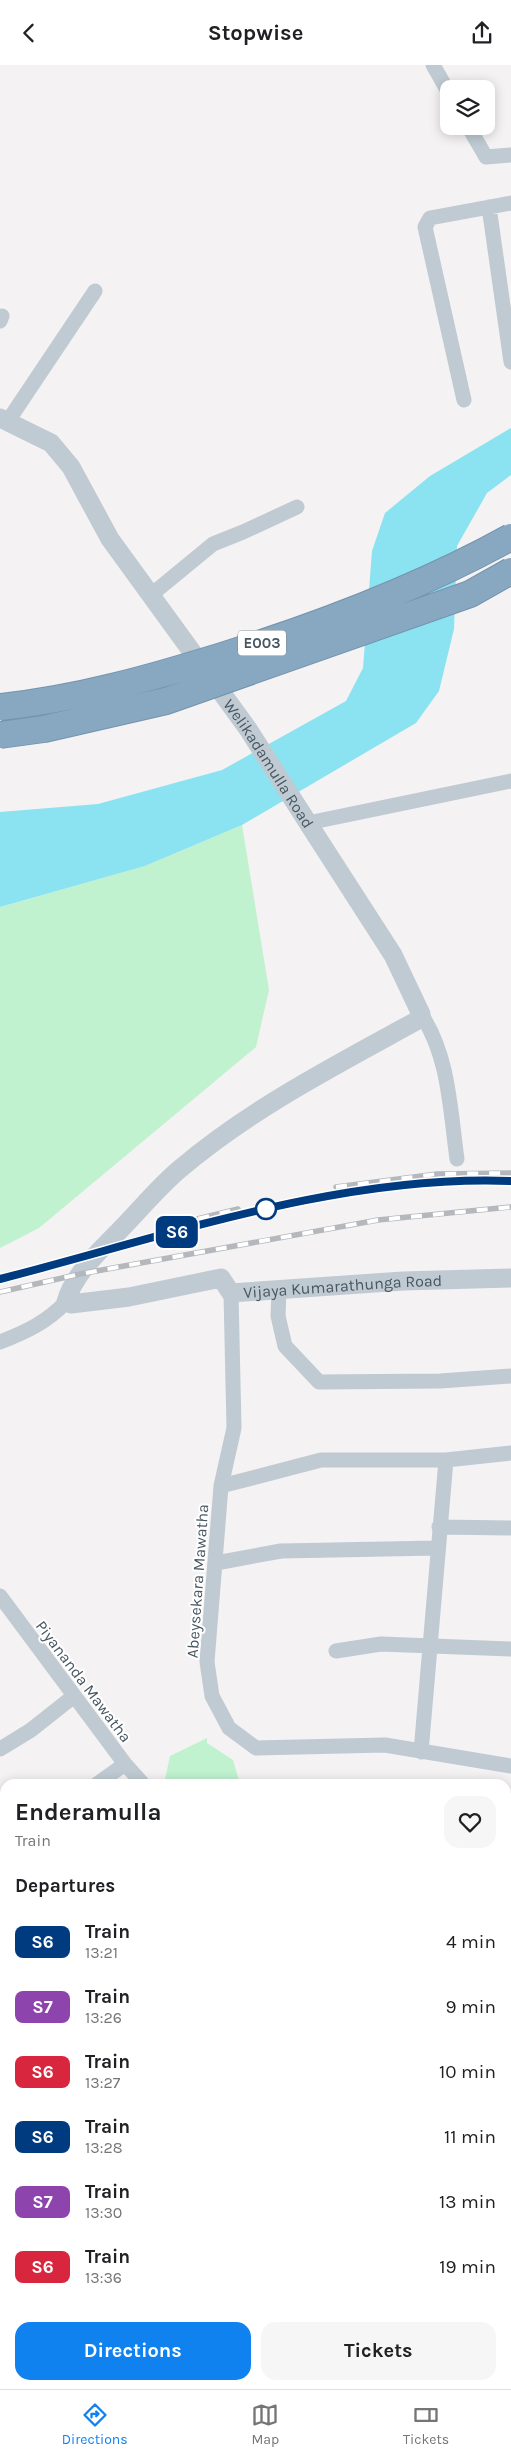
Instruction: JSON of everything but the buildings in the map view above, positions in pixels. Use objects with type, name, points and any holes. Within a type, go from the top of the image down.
[{"type":"highway","name":"E003","points":[[0,707],[43,702],[146,679],[301,631],[464,563],[511,537]]},
{"type":"highway","name":"E003","points":[[0,735],[44,729],[166,701],[470,594],[511,571]]},
{"type":"street","points":[[433,65],[442,80]]},
{"type":"street","points":[[473,135],[486,157],[511,155]]},
{"type":"street","points":[[464,400],[425,227],[430,218],[511,203]]},
{"type":"street","points":[[489,207],[511,362]]},
{"type":"street","points":[[4,420],[95,291]]},
{"type":"street","name":"Welikadamulla Road","points":[[4,420],[51,443],[66,461],[110,539],[248,729],[393,955],[421,1014],[434,1033],[446,1076],[458,1159]]},
{"type":"street","points":[[151,595],[214,544],[297,507]]},
{"type":"street","points":[[308,823],[511,781]]},
{"type":"street","points":[[0,1342],[30,1330],[52,1316],[66,1302],[70,1287],[92,1261],[180,1169],[225,1134],[301,1083],[418,1020],[421,1014]]},
{"type":"street","name":"Vijaya Kumarathunga Road","points":[[66,1302],[71,1304],[129,1297],[221,1277],[231,1293],[402,1281],[511,1278]]},
{"type":"street","points":[[278,1291],[278,1316],[285,1345],[320,1382],[440,1381],[511,1376]]},
{"type":"street","name":"Abeysekara Mawatha","points":[[231,1293],[234,1428],[221,1485],[207,1662],[212,1695],[229,1728],[256,1748],[385,1745],[511,1767]]},
{"type":"street","points":[[221,1485],[321,1460],[446,1459],[511,1453]]},
{"type":"street","points":[[421,1752],[438,1527],[446,1459]]},
{"type":"street","points":[[438,1527],[511,1529]]},
{"type":"street","points":[[216,1563],[281,1551],[437,1548]]},
{"type":"street","name":"Piyananda Mawatha","points":[[2,1604],[124,1764],[138,1779]]},
{"type":"street","points":[[336,1651],[382,1643],[511,1649]]},
{"type":"street","points":[[0,1749],[31,1730],[74,1696]]},
{"type":"street","points":[[103,1779],[124,1764]]},
{"type":"green space","points":[[242,825],[269,990],[256,1047],[39,1228],[0,1248],[0,907],[145,866]]},
{"type":"green space","points":[[207,1738],[207,1743],[233,1760],[239,1779],[165,1779],[170,1756]]},
{"type":"water","points":[[511,428],[511,475],[487,493],[457,546],[454,629],[439,691],[416,723],[242,825],[145,866],[0,907],[0,812],[98,804],[222,770],[346,701],[363,668],[372,551],[385,513],[430,476]]},
{"type":"railway","points":[[336,1187],[437,1174],[511,1173]]},
{"type":"railway","points":[[0,1279],[189,1228],[317,1198],[382,1187],[446,1181],[511,1181]]},
{"type":"railway","points":[[0,1292],[80,1274],[378,1220],[511,1207]]},
{"type":"railway","points":[[177,1224],[238,1209]]},
{"type":"train","name":"S6","points":[[0,1279],[308,1198],[370,1189],[437,1183],[511,1181]]}]
